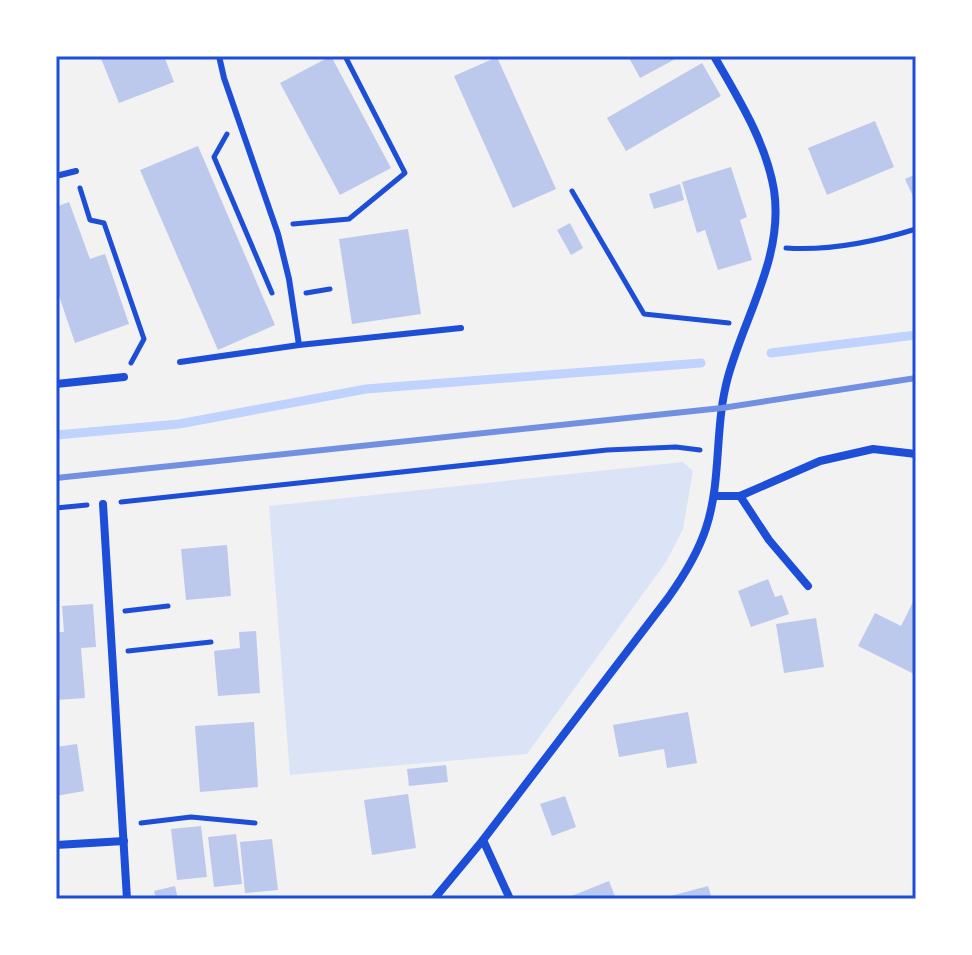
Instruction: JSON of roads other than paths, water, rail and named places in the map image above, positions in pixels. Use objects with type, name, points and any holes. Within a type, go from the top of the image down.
[{"type":"street","points":[[434,899],[483,840],[685,574],[706,530],[714,496],[728,377],[773,247],[776,217],[774,189],[765,155],[714,56]]},
{"type":"street","points":[[56,384],[124,377]]},
{"type":"street","points":[[714,496],[740,496],[820,461],[873,449],[916,454]]},
{"type":"street","points":[[740,496],[769,540],[808,586]]},
{"type":"street","points":[[103,504],[127,899]]},
{"type":"street","points":[[483,840],[510,899]]},
{"type":"street","points":[[56,845],[124,841]]},
{"type":"lane","points":[[219,56],[276,226],[299,345]]},
{"type":"lane","points":[[56,176],[76,171]]},
{"type":"lane","points":[[180,362],[299,345],[461,328]]},
{"type":"waterway","points":[[771,353],[916,335]]},
{"type":"waterway","points":[[56,435],[179,424],[366,389],[701,363]]},
{"type":"railway","points":[[56,478],[722,408],[916,378]]}]
